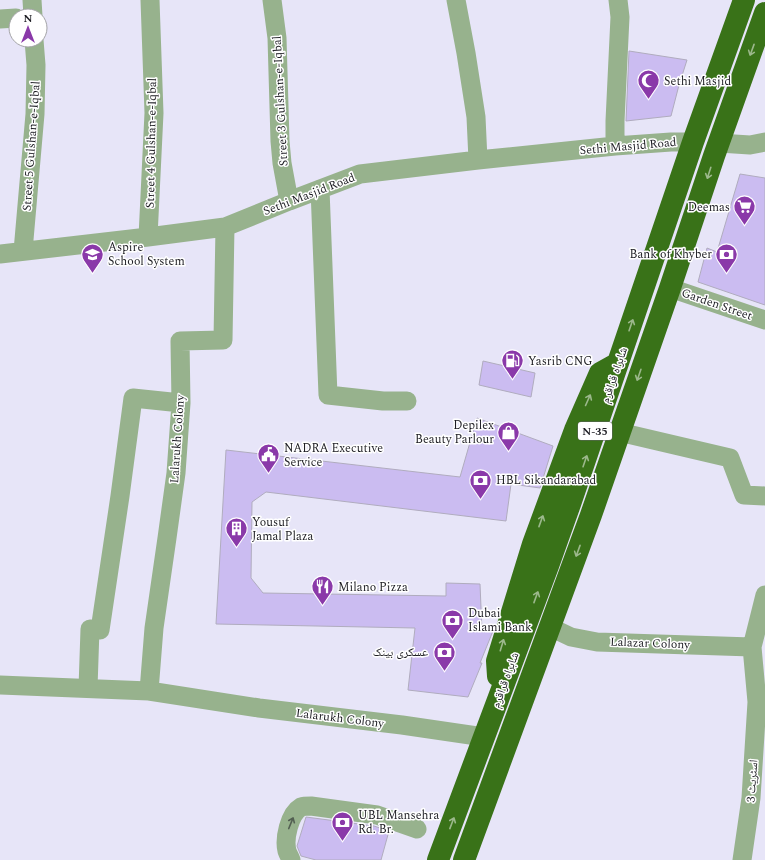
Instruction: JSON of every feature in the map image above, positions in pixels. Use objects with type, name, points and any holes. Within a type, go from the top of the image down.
[{"type":"highway","name":"شاہراہ قراقرم","points":[[438,860],[548,566],[693,142],[744,0]]},
{"type":"highway","name":"شاہراہ قراقرم","points":[[464,860],[585,530],[765,13]]},
{"type":"highway","points":[[499,697],[497,661],[540,523],[575,430],[600,373],[618,363]]},
{"type":"highway","points":[[564,519],[585,530]]},
{"type":"street","name":"Street 4 Gulshan-e-Iqbal","points":[[148,237],[154,113],[150,0]]},
{"type":"street","name":"Street 3 Gulshan-e-Iqbal","points":[[272,0],[277,38],[280,141],[282,163],[289,201]]},
{"type":"street","points":[[456,0],[476,117],[478,160]]},
{"type":"street","points":[[615,146],[620,17],[618,0]]},
{"type":"street","name":"Street 5 Gulshan-e-Iqbal","points":[[23,252],[35,114],[36,65],[35,48]]},
{"type":"street","name":"Sethi Masjid Road","points":[[0,254],[225,227],[360,174],[615,146],[693,142]]},
{"type":"street","points":[[719,143],[750,145],[765,142]]},
{"type":"street","points":[[320,189],[328,395],[383,402],[408,402]]},
{"type":"street","name":"Lalarukh Colony","points":[[149,691],[154,628],[168,538],[176,473],[181,403],[180,341],[223,340],[225,227]]},
{"type":"street","name":"Garden Street","points":[[670,288],[765,320]]},
{"type":"street","points":[[88,688],[90,629],[100,630],[133,398],[181,403]]},
{"type":"street","points":[[619,432],[730,458],[744,495],[765,496]]},
{"type":"street","points":[[761,703],[752,647],[765,595]]},
{"type":"street","name":"Lalazar Colony","points":[[550,627],[571,637],[597,642],[752,647]]},
{"type":"street","name":"Lalarukh Colony","points":[[0,685],[149,691],[259,708],[402,725],[484,737]]},
{"type":"street","name":"اسٹریٹ 3","points":[[742,860],[751,798],[761,703]]},
{"type":"street","points":[[291,860],[287,852],[286,836],[296,811],[303,806],[377,815],[417,829]]},
{"type":"building","name":"Sethi Masjid","points":[[629,51],[687,60],[671,116],[626,121]]},
{"type":"building","name":"Deemas","points":[[740,174],[765,178],[765,305],[698,282],[707,248],[717,252]]},
{"type":"building","points":[[483,361],[535,373],[531,397],[479,385]]},
{"type":"building","name":"Yousuf Jamal Plaza","points":[[477,418],[553,446],[540,488],[511,484],[506,521],[266,492],[252,502],[251,578],[263,593],[446,596],[446,583],[480,584],[482,631],[493,631],[468,697],[408,690],[415,628],[216,624],[226,450],[460,477]]},
{"type":"building","name":"UBL Mansehra Rd. Br.","points":[[306,817],[374,826],[389,831],[381,860],[316,860],[301,856],[297,846]]},
{"type":"place","name":"Sethi Masjid","points":[[649,100]]},
{"type":"place","name":"Deemas","points":[[745,226]]},
{"type":"place","name":"Aspire School System","points":[[93,274]]},
{"type":"place","name":"Bank of Khyber","points":[[727,274]]},
{"type":"place","name":"Yasrib CNG","points":[[513,380]]},
{"type":"place","name":"Depilex Beauty Parlour","points":[[509,452]]},
{"type":"place","name":"NADRA Executive Service","points":[[269,474]]},
{"type":"place","name":"HBL Sikandarabad","points":[[481,500]]},
{"type":"place","name":"Yousuf Jamal Plaza","points":[[236,548]]},
{"type":"place","name":"Milano Pizza","points":[[322,606]]},
{"type":"place","name":"Dubai Islami Bank","points":[[452,640]]},
{"type":"place","name":"عسکری بینک","points":[[444,672]]},
{"type":"place","name":"UBL Mansehra Rd. Br.","points":[[342,842]]}]
